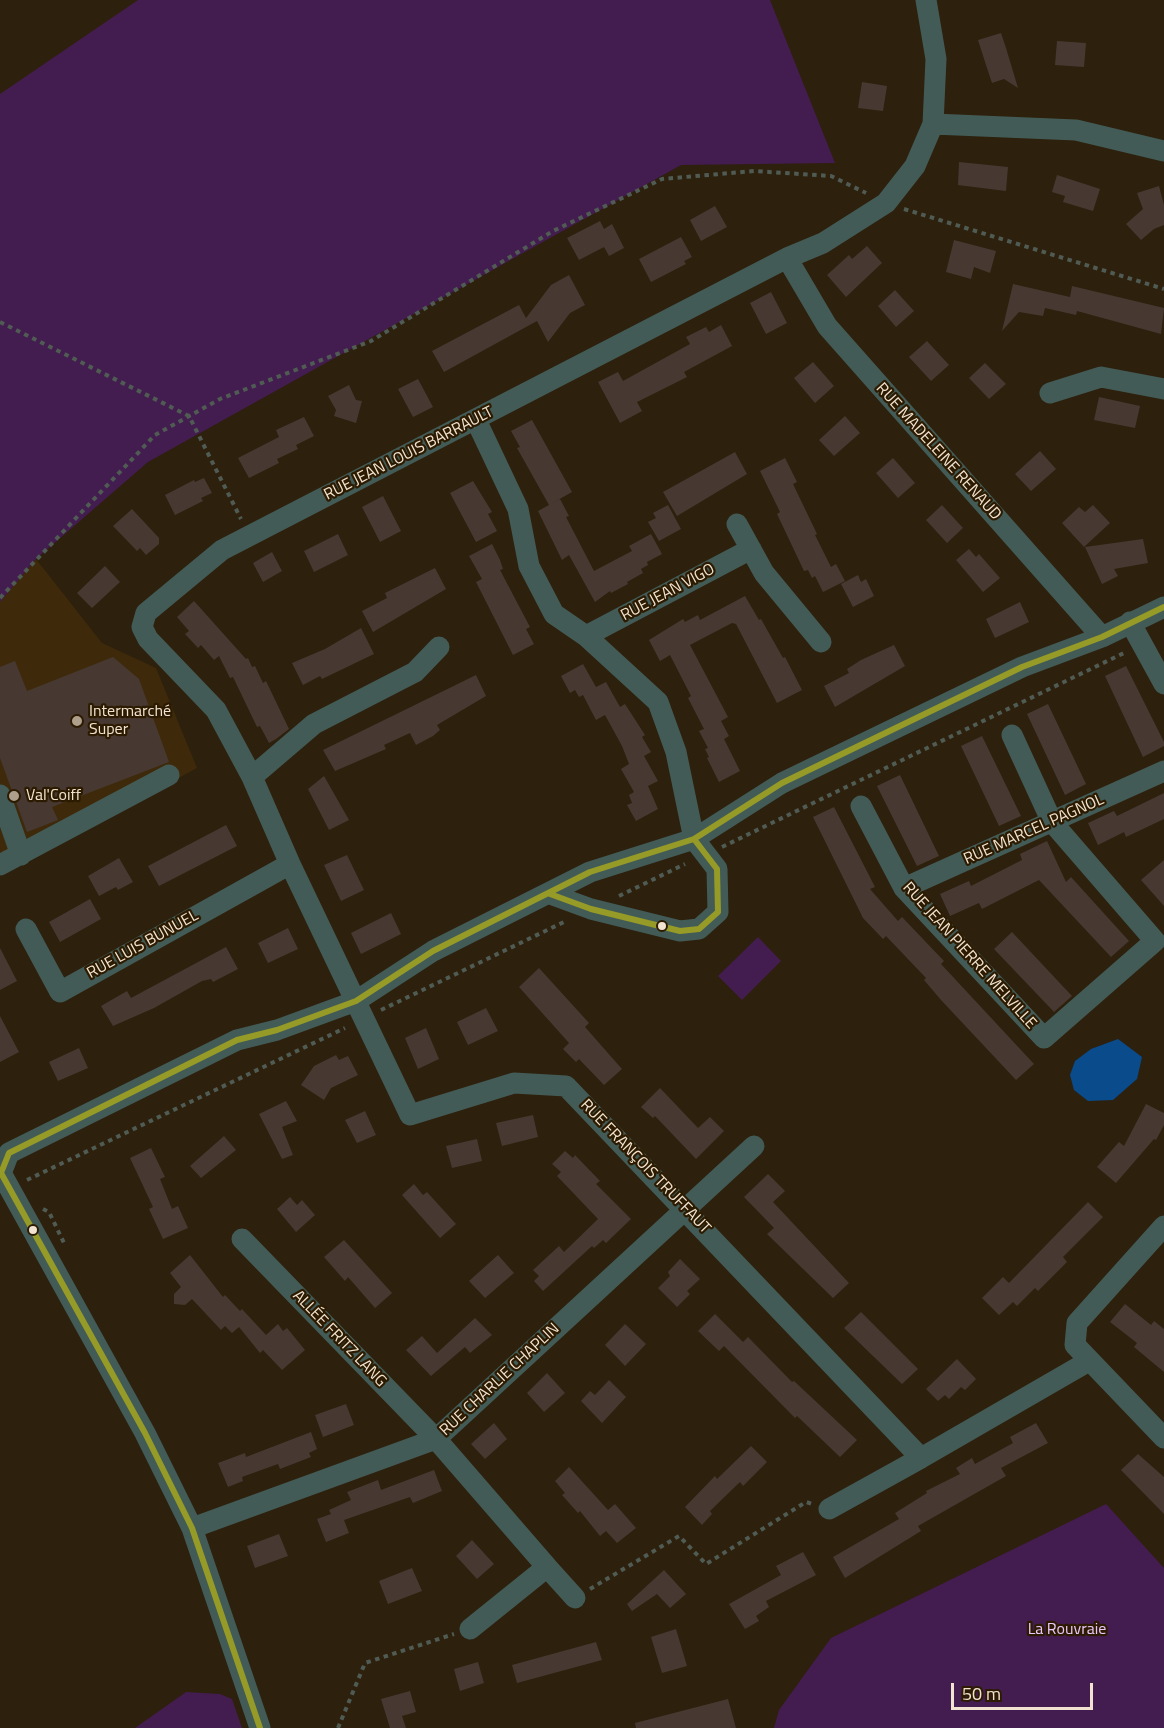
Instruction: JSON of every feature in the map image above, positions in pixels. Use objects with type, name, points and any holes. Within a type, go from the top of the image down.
[{"type":"street","name":"RUE JEAN LOUIS BARRAULT","points":[[356,1001],[290,864],[252,777],[216,710],[148,639],[142,627],[146,613],[222,550],[786,258],[823,243],[886,203],[915,166],[933,124],[936,59],[926,0]]},
{"type":"street","points":[[933,124],[1076,130],[1164,151]]},
{"type":"street","name":"RUE MADELEINE RENAUD","points":[[786,258],[827,326],[1102,637]]},
{"type":"street","points":[[1050,393],[1101,377],[1164,390]]},
{"type":"street","points":[[476,420],[518,509],[529,566],[554,614],[586,636],[658,702],[676,752],[694,840],[717,869],[718,912],[699,929],[680,931],[591,909],[550,894]]},
{"type":"street","points":[[737,524],[764,573],[821,642]]},
{"type":"street","name":"RUE JEAN VIGO","points":[[586,636],[751,549]]},
{"type":"street","points":[[260,1728],[192,1528],[145,1433],[0,1173],[9,1153],[237,1040],[277,1030],[356,1001],[433,951],[590,872],[694,840],[782,783],[1022,667],[1102,637],[1164,607]]},
{"type":"street","points":[[1131,622],[1164,684]]},
{"type":"street","points":[[252,777],[314,724],[415,672],[439,647]]},
{"type":"street","points":[[1012,735],[1052,822]]},
{"type":"street","name":"RUE MARCEL PAGNOL","points":[[904,888],[1164,771]]},
{"type":"street","points":[[0,865],[169,775]]},
{"type":"street","points":[[0,795],[21,855]]},
{"type":"street","name":"RUE JEAN PIERRE MELVILLE","points":[[861,806],[904,888],[1044,1038],[1155,941],[1052,822]]},
{"type":"street","name":"RUE LUIS BUNUEL","points":[[26,929],[60,992],[290,864]]},
{"type":"street","name":"RUE FRANÇOIS TRUFFAUT","points":[[356,1001],[410,1115],[514,1083],[566,1086],[686,1208],[921,1458]]},
{"type":"street","name":"RUE CHARLIE CHAPLIN","points":[[192,1528],[436,1439],[754,1146]]},
{"type":"street","points":[[1164,1226],[1077,1323],[1075,1344],[1164,1438]]},
{"type":"street","name":"ALLÉE FRITZ LANG","points":[[242,1239],[436,1439],[575,1598]]},
{"type":"street","points":[[830,1509],[1089,1361]]},
{"type":"street","points":[[470,1629],[547,1568]]},
{"type":"path","points":[[0,598],[155,435],[220,399],[371,341],[553,231],[662,179],[754,171],[831,176],[886,203],[1164,289]]},
{"type":"path","points":[[0,322],[189,416],[250,536]]},
{"type":"path","points":[[575,1598],[679,1536],[706,1564],[806,1502],[830,1509]]},
{"type":"path","points":[[338,1728],[365,1663],[470,1629]]},
{"type":"shaded area","points":[[36,559],[102,643],[156,668],[197,768],[0,875],[0,602]]},
{"type":"green space","points":[[138,0],[770,0],[835,163],[681,165],[148,462],[36,559],[0,602],[0,94]]},
{"type":"green space","points":[[758,937],[781,961],[742,1000],[718,976]]},
{"type":"green space","name":"La Rouvraie","points":[[1106,1504],[1164,1568],[1164,1728],[774,1728],[779,1710],[831,1638]]},
{"type":"green space","points":[[186,1692],[220,1694],[232,1699],[242,1728],[135,1728]]},
{"type":"water","points":[[1118,1039],[1142,1057],[1137,1079],[1113,1100],[1088,1101],[1074,1090],[1070,1075],[1075,1061],[1091,1049]]},
{"type":"building","points":[[1001,33],[1018,88],[1004,79],[992,83],[978,40]]},
{"type":"building","points":[[1057,41],[1086,43],[1084,67],[1055,65]]},
{"type":"building","points":[[862,82],[887,86],[883,111],[858,108]]},
{"type":"building","points":[[959,162],[1008,167],[1006,191],[958,185]]},
{"type":"building","points":[[1057,175],[1100,189],[1093,211],[1063,202],[1065,196],[1052,192]]},
{"type":"building","points":[[1159,186],[1164,205],[1164,225],[1154,229],[1141,240],[1126,224],[1143,209],[1137,193]]},
{"type":"building","points":[[715,206],[727,227],[701,241],[690,220]]},
{"type":"building","points":[[600,221],[604,229],[612,224],[624,248],[609,256],[604,247],[579,260],[567,238]]},
{"type":"building","points":[[681,237],[692,257],[684,261],[686,264],[651,282],[639,259]]},
{"type":"building","points":[[954,240],[996,251],[990,273],[974,267],[971,279],[946,272]]},
{"type":"building","points":[[867,246],[882,263],[846,297],[827,275],[849,255],[852,259]]},
{"type":"building","points":[[569,275],[585,305],[570,313],[548,342],[537,321],[444,372],[432,351],[519,305],[526,318],[551,285]]},
{"type":"building","points":[[1013,284],[1070,297],[1072,286],[1164,308],[1161,334],[1077,311],[1076,315],[1045,308],[1043,316],[1019,312],[1002,331]]},
{"type":"building","points":[[895,290],[914,311],[896,327],[878,306]]},
{"type":"building","points":[[771,292],[787,323],[766,334],[750,303]]},
{"type":"building","points":[[721,325],[732,346],[684,372],[687,377],[637,402],[642,411],[620,423],[598,382],[618,372],[623,381],[690,344],[686,337],[706,327],[709,332]]},
{"type":"building","points":[[927,341],[949,365],[931,381],[909,357]]},
{"type":"building","points":[[813,362],[834,386],[815,403],[794,378]]},
{"type":"building","points":[[985,363],[1006,384],[989,399],[969,378]]},
{"type":"building","points":[[418,379],[433,407],[413,417],[398,389]]},
{"type":"building","points":[[349,385],[356,400],[362,401],[356,423],[334,416],[336,410],[328,396]]},
{"type":"building","points":[[1099,397],[1140,406],[1135,428],[1094,420]]},
{"type":"building","points":[[845,416],[860,433],[834,456],[819,440]]},
{"type":"building","points":[[304,417],[314,436],[296,445],[298,449],[277,459],[279,463],[249,478],[238,458],[279,437],[276,430]]},
{"type":"building","points":[[532,420],[572,492],[549,505],[517,448],[520,447],[511,431]]},
{"type":"building","points":[[1040,451],[1056,469],[1031,491],[1015,474]]},
{"type":"building","points":[[735,452],[747,474],[677,516],[663,492]]},
{"type":"building","points":[[785,458],[797,482],[793,484],[817,534],[815,535],[831,567],[836,564],[845,581],[823,592],[815,576],[812,578],[808,570],[804,571],[760,471]]},
{"type":"building","points":[[893,458],[915,483],[898,498],[876,473]]},
{"type":"building","points":[[204,478],[212,493],[201,498],[203,501],[175,515],[165,495],[194,480],[195,482]]},
{"type":"building","points":[[473,481],[492,512],[488,514],[497,531],[476,542],[450,493]]},
{"type":"building","points":[[383,496],[401,531],[380,542],[362,507]]},
{"type":"building","points":[[560,499],[569,516],[566,517],[594,571],[632,551],[629,546],[651,534],[662,554],[647,562],[648,565],[641,569],[643,573],[627,582],[628,584],[611,593],[610,591],[595,602],[569,555],[562,560],[538,511]]},
{"type":"building","points":[[668,505],[681,529],[659,541],[648,522],[656,518],[653,513]]},
{"type":"building","points":[[942,505],[963,528],[947,543],[926,520]]},
{"type":"building","points":[[1093,505],[1110,523],[1084,547],[1062,523],[1079,507],[1085,512]]},
{"type":"building","points":[[132,509],[159,538],[159,544],[146,555],[140,548],[137,551],[113,526]]},
{"type":"building","points":[[338,534],[348,555],[314,572],[304,551]]},
{"type":"building","points":[[1143,539],[1148,563],[1114,569],[1118,576],[1102,584],[1085,547]]},
{"type":"building","points":[[492,544],[503,569],[500,570],[530,627],[526,629],[534,644],[513,655],[476,582],[482,579],[469,556]]},
{"type":"building","points":[[969,549],[976,557],[979,554],[1000,578],[983,592],[956,560]]},
{"type":"building","points":[[272,552],[282,571],[263,582],[253,563]]},
{"type":"building","points":[[105,566],[120,582],[92,608],[77,593]]},
{"type":"building","points":[[435,568],[446,589],[373,632],[362,611],[387,598],[385,593]]},
{"type":"building","points":[[858,575],[861,582],[866,579],[874,596],[853,607],[841,584]]},
{"type":"building","points":[[745,596],[783,658],[785,657],[802,690],[777,703],[736,624],[732,623],[690,645],[728,717],[721,721],[729,736],[724,739],[740,771],[719,782],[707,758],[709,757],[705,749],[708,748],[699,731],[704,729],[688,698],[691,696],[670,655],[660,661],[649,640],[683,619],[685,622],[698,615],[700,620]]},
{"type":"building","points":[[194,601],[246,659],[248,658],[252,667],[255,666],[263,683],[266,681],[289,729],[269,743],[260,726],[257,727],[233,677],[230,678],[219,656],[214,660],[201,645],[198,648],[185,634],[189,631],[177,617]]},
{"type":"building","points":[[1020,602],[1029,622],[995,638],[986,619]]},
{"type":"building","points":[[361,628],[374,654],[322,679],[320,676],[303,685],[292,663],[325,649]]},
{"type":"building","points":[[894,645],[905,666],[835,707],[824,686],[849,673],[847,669],[861,660]]},
{"type":"building","name":"Intermarché Super","points":[[113,657],[139,679],[169,762],[52,807],[58,820],[27,832],[0,758],[0,667],[15,661],[27,691]]},
{"type":"building","points":[[583,664],[596,687],[606,682],[620,707],[625,704],[645,735],[642,737],[651,752],[644,756],[658,781],[648,786],[658,809],[636,821],[627,805],[632,803],[629,795],[634,792],[621,769],[629,764],[622,746],[605,715],[596,720],[583,695],[579,697],[575,690],[570,693],[561,676]]},
{"type":"building","points":[[1126,666],[1164,742],[1164,746],[1143,757],[1105,676]]},
{"type":"building","points":[[476,675],[486,696],[437,725],[440,730],[433,736],[416,745],[410,733],[384,745],[386,749],[335,771],[323,750]]},
{"type":"building","points":[[1048,704],[1086,784],[1065,795],[1027,714]]},
{"type":"building","points":[[982,736],[1021,816],[999,826],[961,746]]},
{"type":"building","points":[[900,775],[939,856],[917,866],[877,786]]},
{"type":"building","points":[[324,776],[349,820],[329,830],[308,789]]},
{"type":"building","points":[[1164,793],[1164,819],[1126,837],[1124,832],[1098,845],[1088,823],[1114,811],[1117,816]]},
{"type":"building","points":[[834,807],[875,887],[870,889],[898,921],[902,917],[944,961],[941,964],[1034,1064],[1016,1080],[941,1000],[924,980],[926,978],[886,936],[883,939],[863,918],[813,817]]},
{"type":"building","points":[[226,825],[237,846],[159,886],[148,866]]},
{"type":"building","points":[[1047,841],[1066,882],[1071,877],[1129,941],[1111,957],[1039,880],[982,909],[979,903],[950,916],[940,894],[969,881],[971,886],[1022,860],[1020,854]]},
{"type":"building","points":[[347,855],[364,890],[341,901],[324,865]]},
{"type":"building","points":[[119,858],[133,882],[118,890],[116,887],[99,896],[88,876]]},
{"type":"building","points":[[1164,860],[1164,906],[1141,880]]},
{"type":"building","points":[[90,899],[101,919],[60,942],[49,922]]},
{"type":"building","points":[[391,913],[401,934],[361,954],[351,933]]},
{"type":"building","points":[[288,928],[298,949],[268,963],[258,943]]},
{"type":"building","points":[[1012,932],[1072,996],[1054,1012],[994,949]]},
{"type":"building","points":[[226,947],[238,969],[213,982],[211,979],[202,981],[154,1008],[113,1026],[101,1006],[127,991],[131,998]]},
{"type":"building","points":[[0,948],[17,981],[0,990]]},
{"type":"building","points":[[539,968],[589,1023],[585,1027],[622,1069],[604,1085],[579,1059],[576,1062],[563,1049],[569,1043],[519,987]]},
{"type":"building","points":[[486,1008],[498,1031],[468,1045],[457,1022]]},
{"type":"building","points":[[0,1016],[19,1052],[0,1062]]},
{"type":"building","points":[[426,1028],[439,1059],[418,1069],[405,1038]]},
{"type":"building","points":[[79,1048],[88,1068],[58,1081],[49,1062]]},
{"type":"building","points":[[336,1055],[339,1060],[348,1056],[358,1075],[331,1088],[324,1100],[301,1085],[314,1066]]},
{"type":"building","points":[[660,1088],[698,1128],[710,1117],[724,1131],[696,1159],[655,1116],[653,1118],[641,1107]]},
{"type":"building","points":[[286,1101],[297,1121],[282,1127],[293,1155],[282,1159],[259,1114]]},
{"type":"building","points":[[1146,1104],[1164,1113],[1164,1125],[1156,1140],[1154,1139],[1116,1183],[1097,1167],[1119,1142],[1124,1146]]},
{"type":"building","points":[[365,1111],[376,1135],[357,1143],[345,1120]]},
{"type":"building","points":[[533,1115],[538,1137],[502,1146],[496,1123]]},
{"type":"building","points":[[224,1136],[236,1150],[201,1178],[190,1166]]},
{"type":"building","points":[[477,1139],[482,1161],[452,1168],[446,1146]]},
{"type":"building","points":[[151,1148],[165,1177],[160,1179],[172,1209],[178,1206],[188,1228],[163,1239],[149,1209],[153,1207],[130,1158]]},
{"type":"building","points":[[565,1151],[573,1158],[575,1155],[600,1181],[596,1184],[631,1219],[606,1243],[603,1240],[594,1248],[592,1246],[543,1291],[534,1281],[539,1276],[533,1270],[559,1246],[564,1252],[598,1219],[557,1176],[561,1172],[552,1164]]},
{"type":"building","points":[[768,1174],[785,1191],[773,1202],[849,1283],[833,1298],[767,1234],[774,1228],[744,1197]]},
{"type":"building","points":[[414,1184],[423,1195],[427,1192],[456,1224],[440,1238],[402,1195]]},
{"type":"building","points":[[290,1197],[297,1205],[302,1200],[315,1215],[296,1232],[277,1209]]},
{"type":"building","points":[[1088,1202],[1103,1217],[1063,1257],[1067,1262],[1038,1291],[1035,1288],[1017,1306],[1013,1302],[999,1315],[982,1298],[1003,1277],[1009,1283]]},
{"type":"building","points":[[344,1240],[392,1293],[375,1308],[348,1277],[345,1281],[324,1257]]},
{"type":"building","points":[[190,1255],[223,1297],[225,1295],[240,1311],[242,1309],[266,1335],[278,1324],[283,1331],[287,1328],[305,1350],[282,1370],[263,1350],[260,1353],[239,1327],[232,1333],[225,1326],[221,1330],[192,1299],[185,1305],[174,1304],[174,1294],[181,1287],[170,1273]]},
{"type":"building","points":[[498,1255],[514,1273],[485,1298],[469,1281]]},
{"type":"building","points":[[680,1259],[700,1279],[687,1291],[690,1294],[677,1307],[658,1288],[670,1276],[668,1272]]},
{"type":"building","points":[[1125,1304],[1151,1325],[1154,1321],[1164,1329],[1164,1372],[1134,1347],[1137,1343],[1110,1322]]},
{"type":"building","points":[[861,1312],[918,1369],[902,1384],[844,1328]]},
{"type":"building","points":[[715,1314],[743,1342],[748,1337],[792,1382],[794,1381],[857,1440],[840,1457],[797,1416],[795,1418],[724,1346],[719,1351],[698,1331]]},
{"type":"building","points":[[475,1318],[492,1335],[470,1353],[465,1347],[431,1376],[406,1350],[422,1336],[437,1353]]},
{"type":"building","points":[[625,1324],[646,1344],[625,1366],[605,1345]]},
{"type":"building","points":[[957,1359],[976,1379],[965,1390],[961,1387],[949,1399],[945,1395],[938,1401],[926,1389]]},
{"type":"building","points":[[547,1373],[565,1393],[544,1412],[527,1393]]},
{"type":"building","points":[[609,1380],[626,1397],[602,1423],[581,1401],[590,1391],[595,1395]]},
{"type":"building","points":[[346,1404],[354,1425],[323,1437],[315,1415]]},
{"type":"building","points":[[494,1423],[507,1439],[485,1459],[471,1444]]},
{"type":"building","points":[[1036,1423],[1048,1443],[1001,1468],[1006,1476],[918,1526],[921,1531],[845,1578],[833,1557],[899,1519],[895,1513],[927,1493],[926,1491],[960,1474],[956,1468],[972,1458],[975,1464],[1013,1443],[1010,1437]]},
{"type":"building","points":[[311,1432],[317,1449],[309,1453],[311,1457],[280,1469],[278,1464],[242,1477],[243,1481],[228,1487],[218,1463],[245,1453],[246,1457]]},
{"type":"building","points":[[751,1446],[767,1462],[743,1486],[740,1482],[710,1511],[712,1514],[702,1525],[685,1507],[715,1476],[717,1479]]},
{"type":"building","points":[[1138,1454],[1164,1477],[1164,1514],[1121,1470]]},
{"type":"building","points":[[569,1467],[608,1510],[615,1504],[636,1528],[617,1543],[606,1531],[600,1536],[580,1511],[578,1513],[562,1495],[565,1493],[555,1481]]},
{"type":"building","points":[[434,1470],[442,1491],[413,1503],[410,1497],[344,1520],[349,1533],[326,1542],[317,1519],[331,1514],[329,1510],[351,1500],[347,1492],[378,1480],[381,1490]]},
{"type":"building","points":[[279,1534],[288,1556],[255,1568],[247,1546]]},
{"type":"building","points":[[472,1540],[494,1564],[477,1579],[456,1556]]},
{"type":"building","points":[[803,1552],[816,1575],[766,1601],[769,1607],[756,1616],[759,1621],[745,1629],[729,1604],[781,1575],[776,1566]]},
{"type":"building","points":[[412,1568],[422,1591],[388,1604],[379,1581]]},
{"type":"building","points":[[664,1570],[686,1594],[670,1608],[657,1594],[632,1611],[627,1604]]},
{"type":"building","points":[[676,1629],[687,1666],[662,1673],[651,1637]]},
{"type":"building","points":[[596,1642],[602,1660],[517,1683],[512,1665]]},
{"type":"building","points":[[478,1662],[484,1683],[460,1691],[454,1669]]},
{"type":"building","points":[[410,1691],[416,1712],[402,1716],[406,1728],[390,1728],[381,1699]]},
{"type":"building","points":[[728,1699],[736,1728],[636,1728],[635,1723]]},
{"type":"transit line","points":[[1,1173],[9,1153],[237,1040],[277,1030],[356,1001],[433,951],[590,872],[694,839],[782,783],[1022,667],[1102,637],[1164,607]]},
{"type":"transit line","points":[[550,894],[591,909],[680,931],[699,929],[718,912],[717,869],[694,839]]},
{"type":"transit line","points":[[1,1173],[145,1433],[192,1528],[260,1728]]},
{"type":"place","name":"Intermarché Super","points":[[77,721]]},
{"type":"place","name":"Val'Coiff","points":[[14,796]]}]
